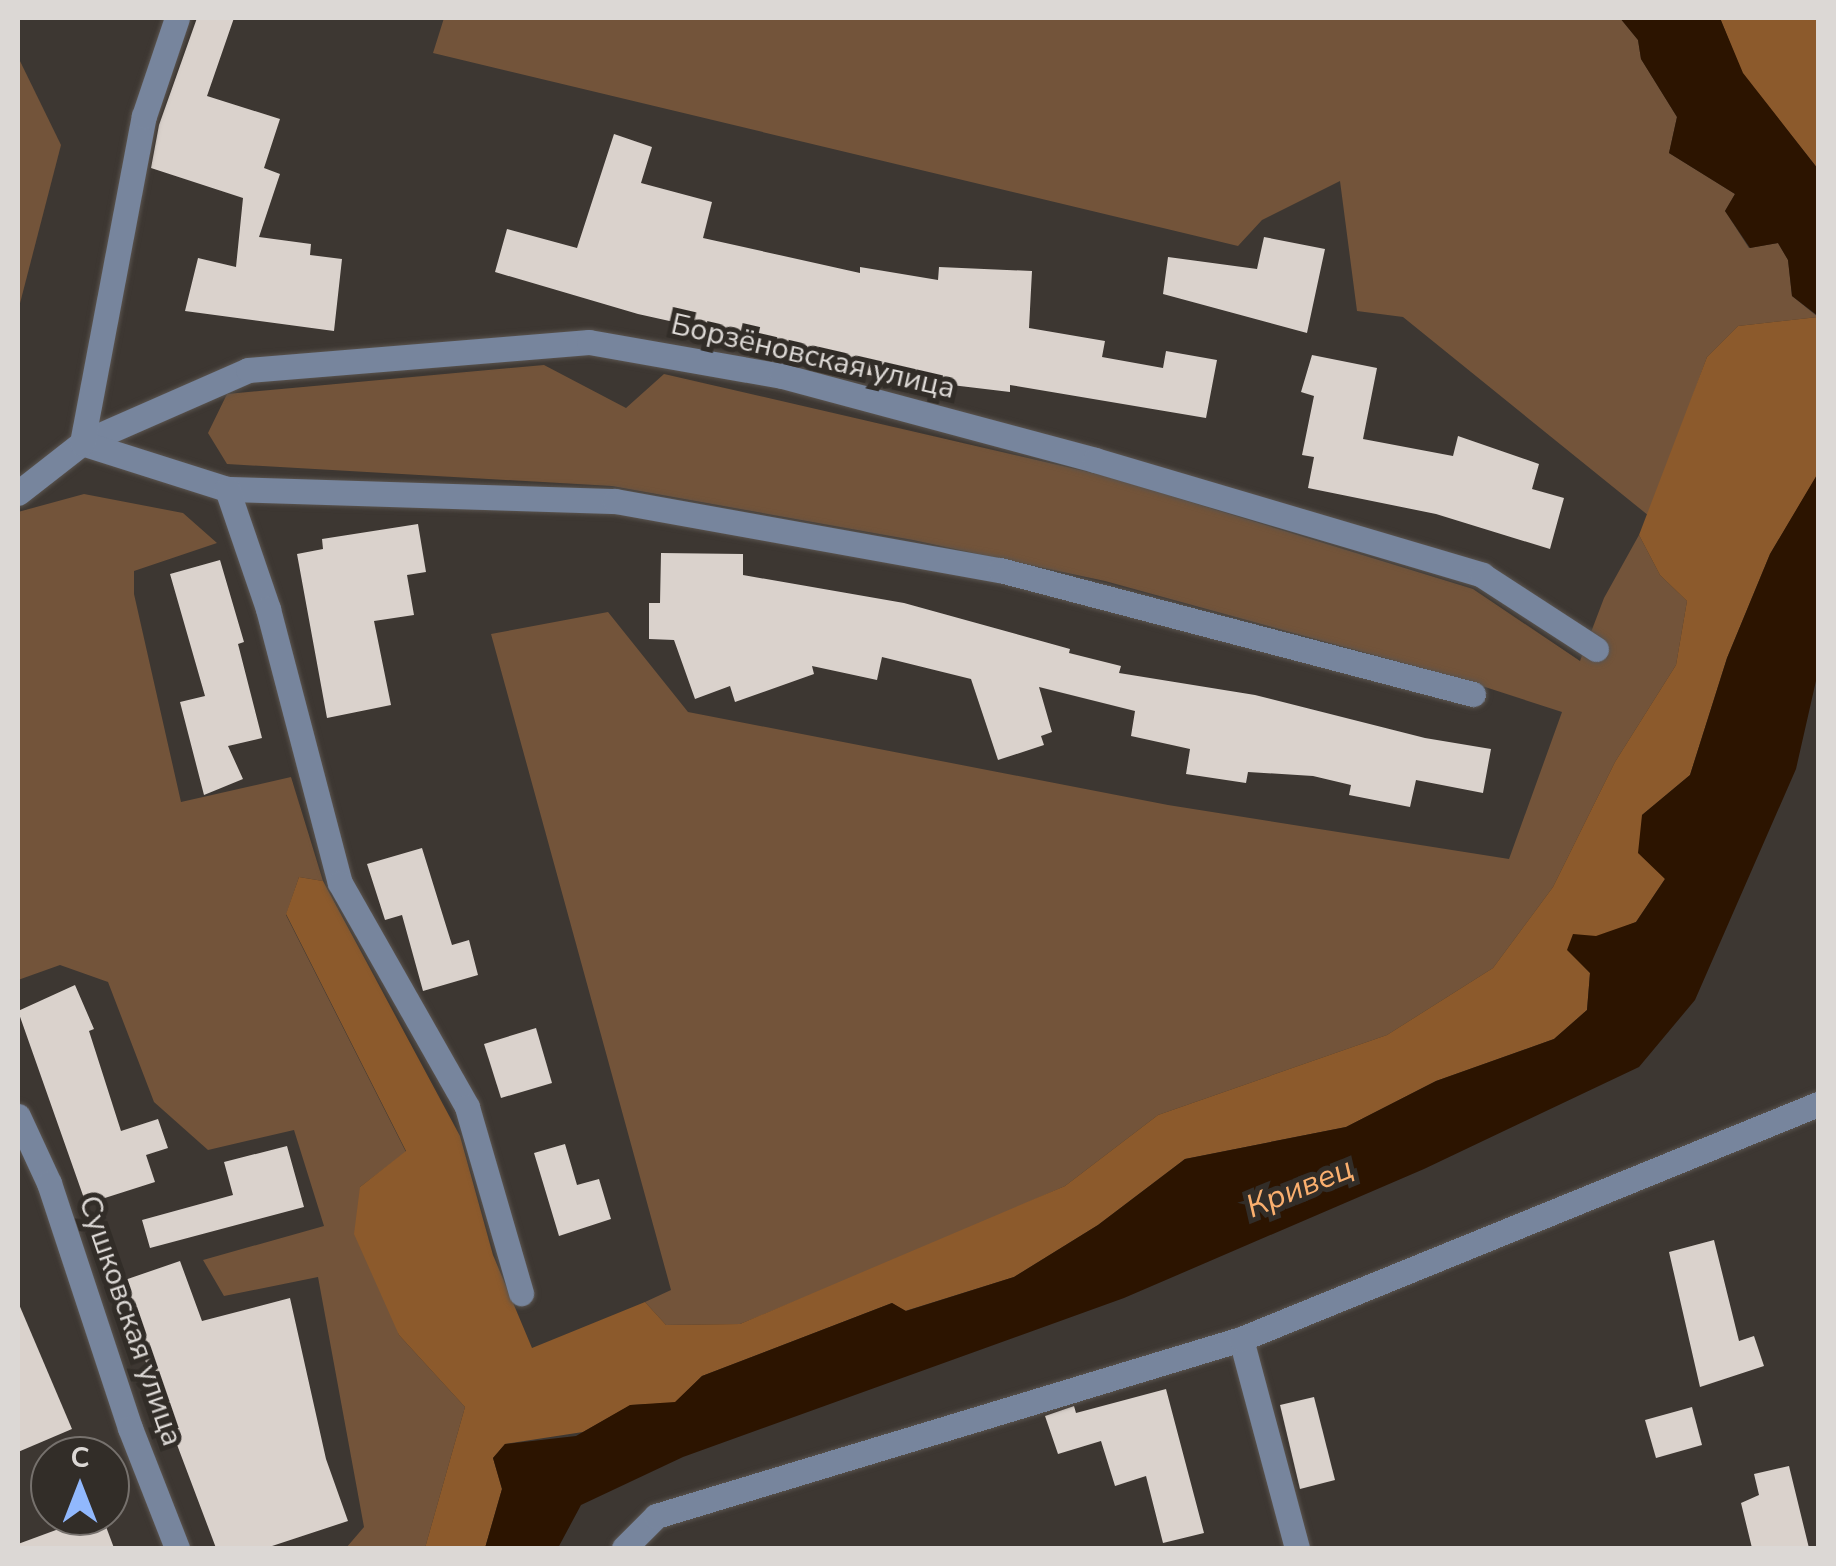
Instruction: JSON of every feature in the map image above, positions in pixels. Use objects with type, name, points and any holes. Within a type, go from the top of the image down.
[{"type":"street","points":[[176,18],[144,116],[82,443],[227,489],[615,501],[1000,570],[1473,694]]},
{"type":"street","name":"Борзёновская улица","points":[[18,493],[82,443],[248,370],[589,342],[800,381],[1095,460],[1482,575],[1596,649]]},
{"type":"street","points":[[227,489],[268,608],[340,882],[467,1107],[521,1293]]},
{"type":"street","points":[[624,1548],[656,1516],[1241,1339],[1818,1104]]},
{"type":"street","name":"Сушковская улица","points":[[18,1116],[49,1183],[130,1428],[177,1548]]},
{"type":"street","points":[[1241,1339],[1297,1548]]},
{"type":"shaded area","points":[[444,18],[1620,18],[1638,40],[1641,59],[1677,117],[1669,153],[1735,194],[1725,211],[1749,248],[1778,243],[1788,260],[1792,296],[1818,317],[1738,326],[1707,357],[1649,516],[1403,317],[1357,311],[1340,181],[1262,220],[1238,246],[433,53]]},
{"type":"shaded area","points":[[1720,18],[1818,18],[1818,169],[1742,73]]},
{"type":"shaded area","points":[[18,57],[61,145],[18,311]]},
{"type":"shaded area","points":[[1818,317],[1818,474],[1770,554],[1727,658],[1690,775],[1642,815],[1665,879],[1636,922],[1568,950],[1590,973],[1587,1010],[1554,1039],[1436,1081],[1346,1127],[1185,1159],[1098,1225],[1014,1277],[905,1311],[892,1303],[702,1376],[675,1403],[631,1405],[583,1432],[505,1444],[493,1458],[502,1489],[485,1548],[425,1548],[465,1407],[399,1335],[354,1234],[360,1187],[406,1151],[286,914],[299,877],[323,881],[460,1136],[493,1255],[532,1348],[645,1302],[666,1325],[740,1324],[1065,1186],[1158,1115],[1387,1035],[1493,968],[1553,887],[1615,762],[1676,665],[1687,601],[1660,575],[1639,535],[1707,357],[1738,326]]},
{"type":"shaded area","points":[[544,365],[626,408],[664,374],[1106,476],[1473,589],[1580,661],[1604,598],[1639,535],[1660,575],[1687,601],[1676,665],[1615,762],[1553,887],[1493,968],[1387,1035],[1158,1115],[1065,1186],[920,1250],[740,1324],[666,1325],[645,1302],[671,1290],[491,634],[608,612],[688,712],[1168,805],[1509,859],[1562,712],[1454,677],[1105,581],[913,540],[612,486],[227,464],[208,433],[227,394]]},
{"type":"shaded area","points":[[84,494],[183,513],[217,543],[134,571],[134,594],[181,802],[291,777],[323,881],[299,877],[286,915],[406,1152],[360,1187],[399,1335],[465,1407],[425,1548],[346,1548],[364,1527],[318,1277],[224,1296],[203,1260],[324,1226],[294,1130],[208,1150],[154,1102],[108,982],[60,965],[18,980],[18,512]]},
{"type":"water","points":[[1620,18],[1720,18],[1743,73],[1818,169],[1818,316],[1792,296],[1788,260],[1778,243],[1750,248],[1725,211],[1735,194],[1669,153],[1677,117],[1641,59],[1638,40]]},
{"type":"water","name":"Кривец","points":[[1818,473],[1818,672],[1796,769],[1695,1000],[1639,1067],[1424,1169],[1124,1298],[683,1457],[581,1505],[558,1548],[485,1548],[502,1489],[493,1458],[505,1444],[576,1436],[630,1405],[675,1402],[702,1376],[892,1303],[906,1311],[1014,1277],[1098,1225],[1185,1159],[1346,1127],[1436,1081],[1554,1039],[1587,1010],[1590,973],[1567,950],[1573,934],[1596,936],[1636,922],[1665,879],[1638,853],[1642,815],[1690,775],[1727,658],[1770,554]]},
{"type":"building","points":[[197,18],[234,18],[207,96],[280,119],[264,168],[280,174],[259,237],[311,244],[310,255],[342,259],[334,331],[185,311],[198,258],[236,267],[243,198],[151,168],[159,125]]},
{"type":"building","points":[[614,134],[652,147],[641,183],[712,202],[703,238],[860,273],[860,267],[938,280],[939,267],[1032,271],[1029,328],[1105,341],[1102,357],[1163,368],[1166,351],[1217,360],[1206,418],[1010,385],[1010,392],[843,372],[844,366],[804,355],[805,351],[638,314],[495,272],[507,229],[577,248]]},
{"type":"building","points":[[1264,237],[1325,249],[1307,333],[1163,294],[1168,257],[1257,269]]},
{"type":"building","points":[[1312,355],[1377,368],[1363,439],[1453,456],[1458,436],[1539,464],[1532,489],[1564,498],[1550,549],[1436,514],[1308,488],[1314,457],[1302,455],[1314,396],[1301,392]]},
{"type":"building","points":[[418,524],[426,572],[407,575],[414,615],[374,621],[391,705],[327,718],[297,554],[323,549],[322,539]]},
{"type":"building","points":[[661,553],[743,554],[743,575],[904,603],[1070,649],[1069,653],[1121,666],[1119,673],[1255,695],[1425,738],[1491,749],[1483,793],[1416,780],[1410,807],[1349,795],[1351,785],[1313,776],[1248,772],[1246,783],[1186,774],[1190,749],[1131,736],[1135,711],[1039,687],[1052,732],[1041,736],[1044,745],[998,760],[971,679],[882,657],[877,680],[812,666],[814,674],[735,702],[730,686],[695,699],[674,640],[649,639],[649,603],[660,603]]},
{"type":"building","points":[[220,560],[244,642],[238,644],[262,738],[228,746],[243,779],[204,795],[180,702],[205,696],[170,574]]},
{"type":"building","points":[[422,848],[452,945],[469,940],[478,975],[423,991],[402,915],[385,920],[367,864]]},
{"type":"building","points":[[75,985],[94,1029],[89,1031],[121,1131],[158,1119],[168,1148],[146,1155],[155,1182],[86,1204],[18,1011]]},
{"type":"building","points":[[536,1028],[552,1083],[501,1098],[484,1044]]},
{"type":"building","points":[[565,1144],[577,1185],[599,1179],[611,1219],[559,1236],[534,1153]]},
{"type":"building","points":[[287,1146],[304,1207],[150,1248],[142,1220],[233,1195],[224,1162]]},
{"type":"building","points":[[1714,1240],[1739,1341],[1754,1336],[1764,1366],[1700,1387],[1669,1252]]},
{"type":"building","points":[[180,1261],[202,1321],[290,1298],[326,1459],[348,1521],[266,1548],[216,1548],[116,1283]]},
{"type":"building","points":[[18,1302],[72,1429],[56,1436],[30,1436],[30,1447],[18,1452]]},
{"type":"building","points":[[1166,1389],[1204,1533],[1163,1543],[1146,1476],[1115,1486],[1101,1441],[1058,1454],[1045,1416],[1074,1406],[1076,1413]]},
{"type":"building","points":[[1314,1397],[1335,1480],[1300,1489],[1280,1405]]},
{"type":"building","points":[[1692,1407],[1702,1445],[1656,1458],[1645,1420]]},
{"type":"building","points":[[1789,1466],[1809,1548],[1752,1548],[1741,1503],[1759,1495],[1754,1474]]},
{"type":"building","points":[[40,1536],[110,1536],[114,1548],[18,1548],[18,1544]]}]
